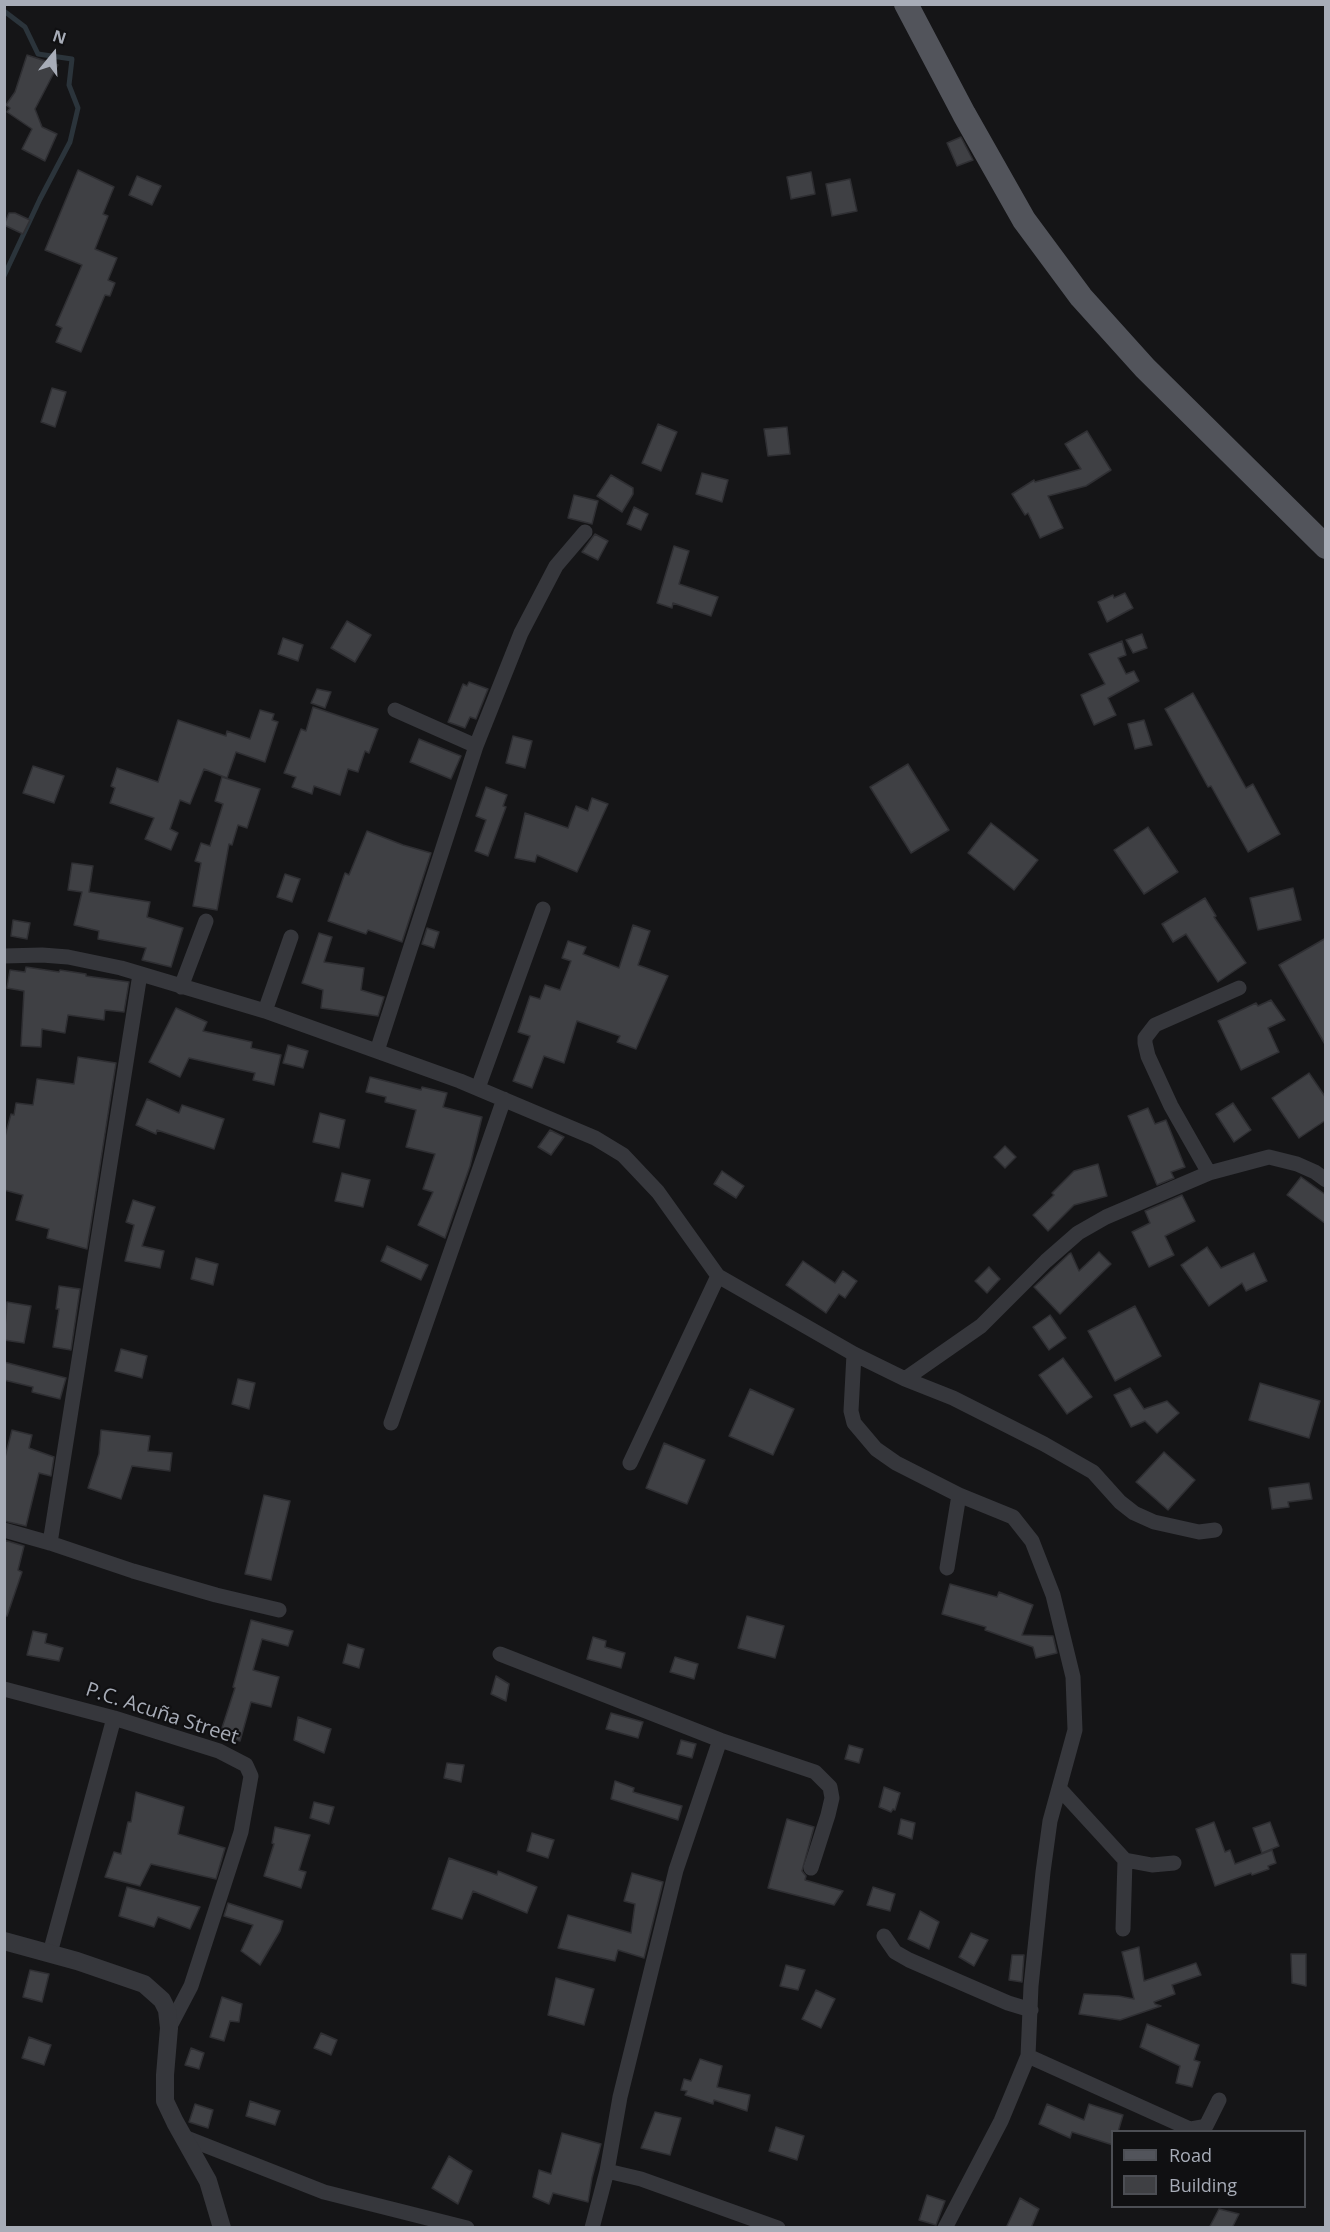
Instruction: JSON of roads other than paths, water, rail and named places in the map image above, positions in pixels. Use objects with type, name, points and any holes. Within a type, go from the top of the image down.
[{"type":"main road","points":[[906,4],[964,114],[1024,220],[1081,297],[1145,368],[1326,547]]},
{"type":"street","points":[[377,1051],[476,746],[520,633],[556,566],[585,532]]},
{"type":"street","points":[[395,710],[476,746]]},
{"type":"street","points":[[478,1088],[543,909]]},
{"type":"street","points":[[181,987],[206,921]]},
{"type":"street","points":[[265,1011],[291,937]]},
{"type":"street","points":[[4,956],[68,957],[141,974],[265,1011],[478,1088],[595,1138],[623,1155],[658,1192],[718,1276],[854,1354],[904,1379],[953,1398],[1044,1444],[1093,1472],[1120,1502],[1144,1518],[1199,1532],[1215,1530]]},
{"type":"street","points":[[50,1543],[141,974]]},
{"type":"street","points":[[1209,1173],[1171,1106],[1144,1043],[1149,1030],[1155,1025],[1239,988]]},
{"type":"street","points":[[391,1423],[504,1100]]},
{"type":"street","points":[[904,1379],[981,1326],[1046,1261],[1078,1233],[1106,1217],[1209,1173],[1269,1157],[1297,1164],[1326,1180]]},
{"type":"street","points":[[630,1463],[718,1276]]},
{"type":"street","points":[[854,1354],[851,1412],[854,1423],[876,1449],[896,1463],[959,1495],[1013,1517],[1032,1541],[1053,1595],[1073,1677],[1075,1730],[1050,1821],[1031,1986],[1028,2056],[1001,2121],[945,2228]]},
{"type":"street","points":[[947,1568],[959,1495]]},
{"type":"street","points":[[4,1530],[133,1571],[279,1610]]},
{"type":"street","points":[[500,1654],[720,1740],[815,1772],[830,1787],[832,1798],[811,1868]]},
{"type":"street","name":"P.C. Acuña Street","points":[[4,1689],[114,1718],[234,1757],[246,1765],[251,1776],[242,1833],[191,1986],[170,2028]]},
{"type":"street","points":[[50,1953],[114,1718]]},
{"type":"street","points":[[592,2228],[607,2171],[620,2097],[676,1870],[720,1740]]},
{"type":"street","points":[[1059,1788],[1125,1860],[1152,1865],[1174,1863]]},
{"type":"street","points":[[1123,1929],[1125,1860]]},
{"type":"street","points":[[884,1936],[895,1952],[909,1960],[1008,2003],[1031,2010]]},
{"type":"street","points":[[4,1941],[50,1953],[144,1984],[162,2000],[167,2010],[170,2028],[164,2092],[168,2110],[208,2181],[222,2228]]},
{"type":"street","points":[[1028,2056],[1190,2129],[1206,2126],[1219,2100]]},
{"type":"street","points":[[184,2137],[324,2192],[467,2228]]},
{"type":"street","points":[[607,2171],[641,2179],[778,2228]]},
{"type":"waterway","points":[[4,11],[25,27],[38,54],[72,59],[69,85],[78,108],[70,142],[4,276]]}]
